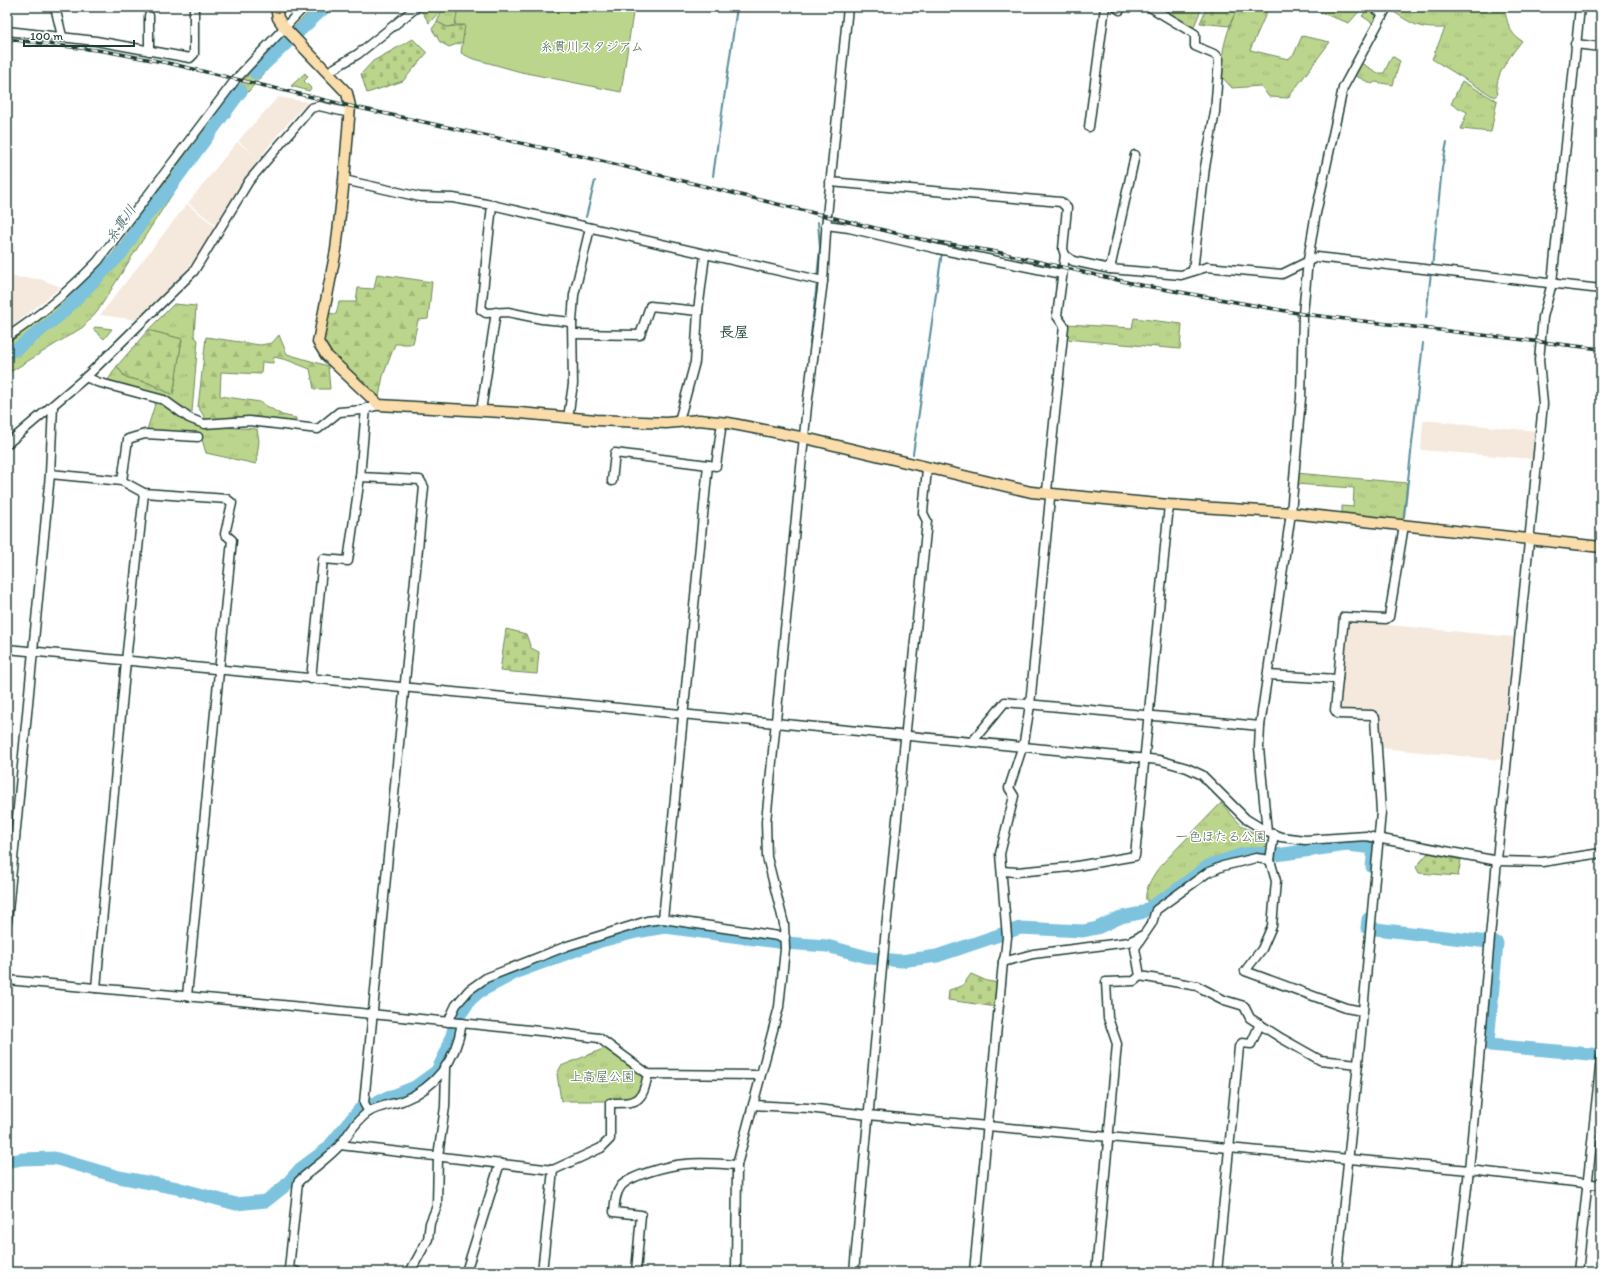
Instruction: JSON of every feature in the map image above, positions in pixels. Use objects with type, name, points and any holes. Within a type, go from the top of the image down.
[{"type":"main road","points":[[276,7],[278,18],[286,29],[301,43],[346,93],[350,113],[344,180],[336,250],[318,342],[326,355],[379,405],[666,423],[699,420],[722,422],[805,438],[1031,492],[1169,505],[1291,513],[1601,547]]},
{"type":"street","points":[[55,7],[62,36]]},
{"type":"street","points":[[7,31],[62,36],[190,58],[192,57],[195,45],[194,7]]},
{"type":"street","points":[[7,337],[21,328],[72,287],[98,261],[236,79],[286,29],[304,7]]},
{"type":"street","points":[[328,72],[358,54],[417,7]]},
{"type":"street","points":[[736,1272],[737,1165],[779,1007],[785,949],[785,937],[767,857],[765,841],[811,375],[823,281],[826,225],[848,7]]},
{"type":"street","points":[[1089,127],[1105,7]]},
{"type":"street","points":[[1116,7],[1120,10],[1122,7]]},
{"type":"street","points":[[1150,7],[1195,34],[1195,46],[1216,55],[1219,59],[1215,112],[1205,167],[1193,271]]},
{"type":"street","points":[[1362,1011],[1346,1008],[1245,971],[1262,949],[1272,926],[1276,881],[1270,860],[1270,833],[1259,748],[1260,726],[1291,513],[1301,398],[1303,314],[1308,260],[1343,88],[1385,11],[1373,7]]},
{"type":"street","points":[[1457,1272],[1469,1170],[1500,827],[1542,404],[1539,360],[1541,330],[1552,283],[1570,116],[1575,44],[1580,7]]},
{"type":"street","points":[[149,16],[149,51]]},
{"type":"street","points":[[1575,44],[1601,47]]},
{"type":"street","points":[[7,444],[86,378],[194,270],[249,181],[311,108],[319,106],[350,113]]},
{"type":"street","points":[[1110,269],[1135,155]]},
{"type":"street","points":[[344,180],[420,197],[454,198],[492,205],[823,281]]},
{"type":"street","points":[[830,182],[1061,202],[1067,208],[1063,248],[1065,255],[1058,316],[1064,326],[1048,494],[1050,498],[1030,705],[1022,747],[1009,788],[1014,796],[1000,854],[1006,932],[1006,956],[1003,962],[974,1272]]},
{"type":"street","points":[[492,205],[481,310],[486,313],[508,312],[542,319],[572,322]]},
{"type":"street","points":[[826,225],[849,228],[938,250],[1062,274]]},
{"type":"street","points":[[568,418],[573,384],[572,322],[574,295],[590,228]]},
{"type":"street","points":[[679,421],[695,362],[698,311],[705,255]]},
{"type":"street","points":[[1065,255],[1073,261],[1110,269],[1181,274],[1207,267],[1282,274],[1317,256],[1601,289]]},
{"type":"street","points":[[573,334],[640,335],[650,306],[698,311]]},
{"type":"street","points":[[481,411],[496,312]]},
{"type":"street","points":[[86,378],[164,400],[189,418],[204,424],[249,421],[318,429],[338,412],[379,405]]},
{"type":"street","points":[[7,922],[34,652],[50,474],[54,406]]},
{"type":"street","points":[[311,679],[323,559],[348,561],[360,477],[366,408]]},
{"type":"street","points":[[612,481],[614,453],[716,466],[722,422]]},
{"type":"street","points":[[122,481],[128,439],[145,434],[198,437]]},
{"type":"street","points":[[663,920],[708,465]]},
{"type":"street","points":[[854,1272],[882,964],[927,521],[923,513],[927,468]]},
{"type":"street","points":[[50,474],[122,481],[144,493],[227,499],[232,504],[225,534],[232,540],[187,996]]},
{"type":"street","points":[[360,477],[420,480],[424,487],[372,1015],[367,1108]]},
{"type":"street","points":[[96,988],[126,661],[144,493]]},
{"type":"street","points":[[1002,871],[1017,872],[1071,866],[1135,856],[1144,758],[1150,716],[1169,505]]},
{"type":"street","points":[[1337,1272],[1381,812],[1375,718],[1372,715],[1338,714],[1336,710],[1338,679],[1344,617],[1389,618],[1404,525]]},
{"type":"street","points":[[7,649],[776,724],[1144,758],[1174,763],[1202,776],[1246,819],[1270,833],[1290,839],[1305,840],[1352,836],[1378,838],[1498,861],[1557,861],[1601,853]]},
{"type":"street","points":[[1268,675],[1338,679]]},
{"type":"street","points":[[972,742],[1005,702],[1260,726]]},
{"type":"street","points":[[1140,976],[1135,948],[1143,934],[1152,923],[1156,910],[1207,874],[1223,866],[1256,858],[1270,860]]},
{"type":"street","points":[[448,1022],[456,1005],[468,990],[486,978],[567,946],[647,921],[663,920],[785,937]]},
{"type":"street","points":[[1003,962],[1034,954],[1129,942],[1143,934]]},
{"type":"street","points":[[1096,1272],[1117,1044],[1108,1018],[1106,982],[1134,981],[1140,976],[1197,986],[1224,1000],[1244,1006],[1250,1018],[1281,1038],[1320,1060],[1358,1064]]},
{"type":"street","points":[[7,980],[187,996],[599,1038],[648,1074],[760,1075]]},
{"type":"street","points":[[297,1272],[289,1269],[298,1182],[340,1145],[350,1129],[367,1108],[421,1092],[436,1080],[446,1068],[454,1054],[462,1023]]},
{"type":"street","points":[[1217,1272],[1239,1047],[1242,1042],[1251,1044],[1260,1024]]},
{"type":"street","points":[[1578,1272],[1601,1058]]},
{"type":"street","points":[[410,1272],[428,1239],[430,1223],[437,1206],[438,1156],[445,1107],[446,1068]]},
{"type":"street","points":[[340,1145],[554,1170],[601,1148],[610,1139],[610,1104],[634,1103],[641,1098],[645,1090],[648,1074]]},
{"type":"street","points":[[752,1105],[808,1108],[1229,1149],[1469,1170],[1601,1185]]},
{"type":"street","points":[[466,1272],[500,1163]]},
{"type":"street","points":[[636,1272],[641,1215],[614,1212],[616,1195],[622,1186],[631,1179],[684,1164],[737,1165]]},
{"type":"street","points":[[542,1272],[554,1170]]},
{"type":"shaded area","points":[[7,51],[11,53],[13,277],[40,279],[61,287],[7,331]]},
{"type":"shaded area","points":[[278,97],[308,102],[279,133],[260,158],[217,226],[188,203],[237,142],[255,155],[238,141]]},
{"type":"shaded area","points":[[187,204],[216,227],[195,259],[166,294],[137,320],[100,315]]},
{"type":"shaded area","points":[[1423,420],[1537,431],[1535,459],[1421,450]]},
{"type":"shaded area","points":[[1349,621],[1513,637],[1501,760],[1381,748],[1379,713],[1342,711],[1339,707],[1346,623]]},
{"type":"green space","points":[[314,7],[335,7],[300,36],[270,67],[215,133],[166,204],[97,312],[83,327],[7,374],[7,339],[68,297],[110,257],[198,137],[252,70]]},
{"type":"green space","points":[[425,7],[458,7],[455,25],[447,27],[437,22],[443,8],[429,23],[421,10]]},
{"type":"green space","name":"糸貫川スタジアム","points":[[458,7],[634,7],[621,92],[521,72],[471,58],[461,53],[465,25],[455,25]]},
{"type":"green space","points":[[1155,7],[1202,7],[1193,29]]},
{"type":"green space","points":[[1207,7],[1238,7],[1229,26],[1200,23]]},
{"type":"green space","points":[[1238,7],[1269,7],[1250,50],[1288,59],[1294,54],[1302,36],[1330,42],[1288,98],[1269,97],[1261,86],[1232,88],[1221,76],[1225,40]]},
{"type":"green space","points":[[1313,7],[1363,7],[1349,23],[1313,10]]},
{"type":"green space","points":[[1369,7],[1383,8],[1374,24],[1362,16]]},
{"type":"green space","points":[[1390,7],[1504,7],[1511,31],[1522,41],[1508,59],[1500,73],[1497,87],[1498,94],[1494,97],[1432,59],[1445,28],[1427,28],[1415,24],[1389,9]]},
{"type":"green space","points":[[437,22],[447,27],[465,25],[463,42],[449,47],[440,42],[432,29]]},
{"type":"green space","points":[[413,39],[427,53],[403,81],[367,93],[361,74],[373,61]]},
{"type":"green space","points":[[1392,56],[1400,61],[1393,85],[1375,82],[1372,84],[1354,75],[1361,63],[1378,73],[1384,73]]},
{"type":"green space","points":[[305,73],[308,77],[304,81],[311,88],[309,91],[291,86]]},
{"type":"green space","points":[[1462,81],[1497,101],[1491,132],[1461,129],[1467,112],[1451,104]]},
{"type":"green space","points":[[377,274],[432,282],[428,319],[418,320],[413,344],[395,344],[383,376],[379,397],[347,372],[321,341],[324,313],[336,314],[339,302],[356,302],[358,288],[374,289]]},
{"type":"green space","points":[[174,304],[196,306],[194,336],[198,340],[192,412],[167,398],[108,380],[117,366],[125,377],[149,383],[173,395],[182,339],[148,330]]},
{"type":"green space","points":[[1134,318],[1182,324],[1180,349],[1065,339],[1067,324],[1132,328]]},
{"type":"green space","points":[[95,327],[112,329],[104,339],[93,329]]},
{"type":"green space","points":[[148,330],[182,339],[173,395],[149,383],[125,377],[117,366]]},
{"type":"green space","points":[[279,335],[287,354],[328,366],[330,389],[314,389],[310,369],[287,360],[274,357],[273,363],[262,362],[261,374],[221,372],[220,396],[260,402],[282,415],[296,418],[296,424],[207,421],[198,407],[206,337],[260,345],[272,343]]},
{"type":"green space","points":[[156,401],[164,402],[201,426],[257,429],[259,441],[256,464],[206,453],[201,436],[147,430]]},
{"type":"green space","points":[[1296,473],[1407,483],[1403,520],[1342,513],[1342,506],[1353,507],[1354,488],[1295,484]]},
{"type":"green space","points":[[506,629],[526,634],[531,648],[539,652],[537,674],[500,671]]},
{"type":"green space","name":"一色ほたる公園","points":[[1221,803],[1241,825],[1266,841],[1268,846],[1242,852],[1202,867],[1169,894],[1151,902],[1146,900],[1146,891],[1152,877],[1160,866]]},
{"type":"green space","points":[[1428,853],[1461,860],[1458,876],[1419,873],[1416,867]]},
{"type":"green space","points":[[971,974],[987,981],[999,983],[997,1007],[948,1000],[949,990],[962,986]]},
{"type":"green space","name":"上高屋公園","points":[[608,1047],[640,1074],[643,1079],[641,1093],[631,1101],[561,1101],[557,1074],[561,1066]]},
{"type":"waterway","name":"糸貫川","points":[[255,73],[325,7]]},
{"type":"waterway","points":[[713,176],[737,7]]},
{"type":"waterway","name":"糸貫川","points":[[7,353],[18,348],[60,315],[121,254],[146,216],[171,186],[241,91]]},
{"type":"waterway","points":[[1432,268],[1442,168],[1447,142]]},
{"type":"waterway","points":[[586,217],[595,181]]},
{"type":"waterway","points":[[817,278],[820,248],[818,222]]},
{"type":"waterway","points":[[913,454],[942,252]]},
{"type":"waterway","points":[[1426,318],[1431,272]]},
{"type":"waterway","points":[[1055,304],[1057,278]]},
{"type":"waterway","points":[[810,343],[817,282]]},
{"type":"waterway","points":[[1404,517],[1423,343]]},
{"type":"waterway","points":[[7,1162],[22,1159],[54,1158],[119,1177],[177,1188],[236,1204],[266,1201],[285,1186],[300,1169],[327,1149],[360,1109],[415,1087],[437,1071],[447,1051],[457,1019],[470,1000],[479,992],[517,972],[601,941],[636,932],[665,927],[785,943],[827,946],[871,958],[901,961],[937,956],[1020,928],[1083,931],[1097,928],[1121,917],[1141,913],[1174,892],[1208,866],[1243,854],[1256,853],[1276,855],[1347,845],[1374,848],[1372,867]]},
{"type":"waterway","points":[[1368,919],[1367,928],[1497,943],[1488,1043],[1490,1045],[1601,1055]]},
{"type":"railway","points":[[7,39],[104,51],[168,63],[350,106],[585,157],[920,239],[997,252],[1135,284],[1303,314],[1601,349]]},
{"type":"district","name":"長屋","points":[[734,332]]}]
